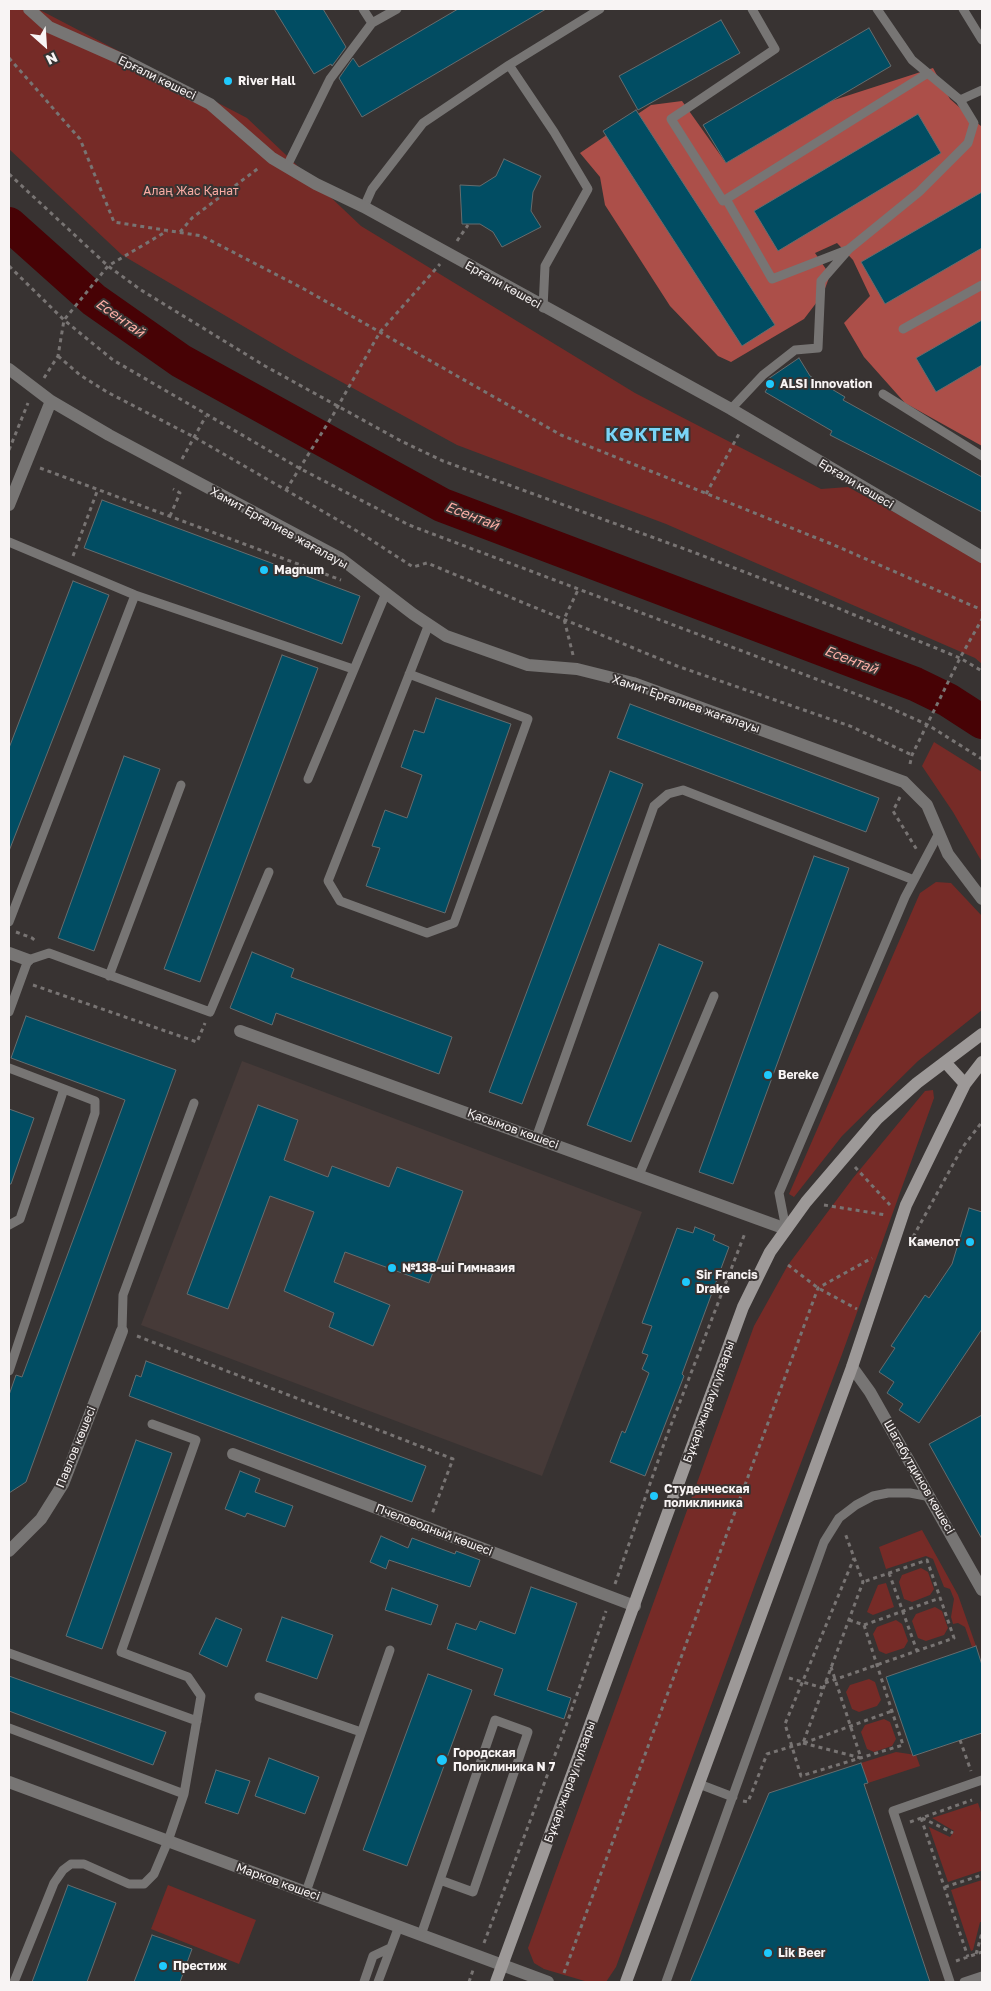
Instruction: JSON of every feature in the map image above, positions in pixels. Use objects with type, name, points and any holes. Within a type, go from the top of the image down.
[{"type":"street","name":"Ерғали көшесі","points":[[29,9],[49,27],[128,62],[210,104],[272,158],[364,207],[543,308],[731,409],[982,557]]},
{"type":"street","name":"Хамит Ерғалиев жағалауы","points":[[9,369],[33,396],[51,401],[175,472],[340,558],[446,636],[528,665],[576,669],[633,683],[904,782],[926,805],[948,854],[982,899]]},
{"type":"street","points":[[9,505],[51,401]]},
{"type":"street","points":[[9,953],[28,960]]},
{"type":"street","name":"Қасымов көшесі","points":[[240,1031],[786,1229]]},
{"type":"street","name":"Бұқар жырау гүлзары","points":[[496,1982],[635,1606],[743,1306],[770,1252],[806,1202],[877,1119],[917,1083],[982,1034]]},
{"type":"street","points":[[945,1062],[965,1084]]},
{"type":"street","points":[[626,1982],[852,1367],[902,1218],[919,1178],[965,1084],[982,1062]]},
{"type":"street","name":"Павлов көшесі","points":[[9,1551],[41,1519],[63,1484],[122,1331]]},
{"type":"street","name":"Шагабутдинов көшесі","points":[[852,1367],[870,1392],[982,1590]]},
{"type":"street","name":"Пчеловодный көшесі","points":[[233,1454],[635,1606]]},
{"type":"street","name":"Марков көшесі","points":[[9,1782],[548,1982]]},
{"type":"lane","points":[[363,9],[372,24]]},
{"type":"lane","points":[[287,166],[330,79],[372,24],[397,9]]},
{"type":"lane","points":[[364,207],[372,189],[423,123],[509,65],[600,9]]},
{"type":"lane","points":[[752,9],[775,49],[671,118],[724,201],[928,73]]},
{"type":"lane","points":[[731,409],[763,374],[794,350],[818,348],[821,281],[849,249],[919,192],[968,143],[974,123],[960,100],[912,60],[876,9]]},
{"type":"lane","points":[[963,9],[982,40]]},
{"type":"lane","points":[[509,65],[554,132],[588,189],[545,266],[543,308]]},
{"type":"lane","points":[[960,100],[982,90]]},
{"type":"lane","points":[[726,199],[772,279],[849,249]]},
{"type":"lane","points":[[903,329],[982,285]]},
{"type":"lane","points":[[883,394],[982,456]]},
{"type":"lane","points":[[9,542],[135,595],[353,670]]},
{"type":"lane","points":[[308,779],[386,593]]},
{"type":"lane","points":[[9,922],[135,595]]},
{"type":"lane","points":[[409,674],[528,720],[454,923],[427,933],[340,901],[328,881],[428,624]]},
{"type":"lane","points":[[109,976],[181,785]]},
{"type":"lane","points":[[536,1138],[654,806],[668,794],[683,790],[914,880]]},
{"type":"lane","points":[[786,1229],[779,1193],[905,897],[939,833]]},
{"type":"lane","points":[[9,1012],[28,960],[48,954],[210,1012],[268,872]]},
{"type":"lane","points":[[639,1175],[714,996]]},
{"type":"lane","points":[[9,1068],[95,1101],[95,1113],[11,1358],[9,1371]]},
{"type":"lane","points":[[9,1225],[20,1218],[64,1089]]},
{"type":"lane","points":[[122,1331],[124,1296],[194,1103]]},
{"type":"lane","points":[[14,1982],[54,1883],[63,1870],[71,1864],[84,1864],[129,1884],[144,1884],[154,1874],[168,1841],[184,1794],[201,1696],[188,1677],[121,1652],[196,1440],[152,1424]]},
{"type":"lane","points":[[666,1982],[824,1542],[839,1518],[856,1505],[873,1496],[888,1492],[910,1493],[930,1497]]},
{"type":"lane","points":[[306,1892],[390,1650]]},
{"type":"lane","points":[[9,1653],[197,1721]]},
{"type":"lane","points":[[259,1697],[361,1732]]},
{"type":"lane","points":[[421,1935],[495,1720],[528,1732],[473,1892],[440,1880]]},
{"type":"lane","points":[[9,1728],[184,1794]]},
{"type":"lane","points":[[950,1982],[892,1811],[979,1781]]},
{"type":"lane","points":[[699,1784],[733,1797]]},
{"type":"lane","points":[[378,1982],[398,1926]]},
{"type":"lane","points":[[364,1982],[373,1956],[390,1948]]},
{"type":"lane","points":[[964,1982],[982,1976]]},
{"type":"path","points":[[9,58],[80,139],[114,222],[202,236],[304,289],[561,435],[834,545],[982,610]]},
{"type":"path","points":[[179,232],[192,218],[272,158]]},
{"type":"path","points":[[9,174],[108,266],[222,341],[443,461],[693,552],[960,658],[982,671]]},
{"type":"path","points":[[286,490],[334,415],[380,332],[448,255],[468,225]]},
{"type":"path","points":[[9,450],[33,396],[58,356],[64,320],[108,266],[168,230]]},
{"type":"path","points":[[9,266],[64,320],[113,360],[206,416],[409,525],[929,723],[982,759]]},
{"type":"path","points":[[58,356],[80,375],[107,392],[194,437],[362,534],[413,567],[427,563],[677,666],[850,726],[912,755]]},
{"type":"path","points":[[22,396],[33,396]]},
{"type":"path","points":[[175,472],[206,416]]},
{"type":"path","points":[[706,494],[747,419]]},
{"type":"path","points":[[66,477],[342,580]]},
{"type":"path","points":[[69,567],[98,489]]},
{"type":"path","points":[[576,669],[564,619],[578,590]]},
{"type":"path","points":[[910,764],[912,755],[956,666],[982,619]]},
{"type":"path","points":[[901,794],[893,811],[924,863]]},
{"type":"path","points":[[9,929],[32,938],[48,954]]},
{"type":"path","points":[[21,981],[197,1042],[210,1012]]},
{"type":"path","points":[[564,1973],[818,1288],[892,1247],[906,1251],[962,1148],[982,1122]]},
{"type":"path","points":[[845,1155],[902,1218]]},
{"type":"path","points":[[806,1202],[902,1218]]},
{"type":"path","points":[[788,1265],[818,1288],[857,1310]]},
{"type":"path","points":[[122,1331],[453,1460],[427,1528]]},
{"type":"path","points":[[803,1743],[863,1582],[839,1518]]},
{"type":"path","points":[[854,1558],[785,1724],[801,1776],[903,1746],[864,1625]]},
{"type":"path","points":[[825,1683],[954,1638],[927,1560],[863,1582]]},
{"type":"path","points":[[889,1573],[916,1651]]},
{"type":"path","points":[[849,1620],[864,1625],[940,1598]]},
{"type":"path","points":[[831,1666],[861,1758]]},
{"type":"path","points":[[777,1674],[823,1688]]},
{"type":"path","points":[[733,1797],[748,1802],[767,1754],[792,1747],[892,1711]]},
{"type":"path","points":[[960,1740],[979,1781]]},
{"type":"path","points":[[803,1743],[861,1758]]},
{"type":"path","points":[[898,1826],[981,1797]]},
{"type":"path","points":[[921,1818],[953,1833]]},
{"type":"path","points":[[921,1818],[968,1956]]},
{"type":"path","points":[[945,1887],[982,1875]]},
{"type":"path","points":[[976,1954],[982,1933]]},
{"type":"path","points":[[944,1965],[982,1952]]},
{"type":"shaded area","points":[[933,68],[950,99],[982,127],[982,446],[905,403],[864,357],[844,323],[870,296],[853,260],[837,243],[815,253],[830,275],[823,294],[804,319],[731,362],[718,356],[670,306],[605,205],[600,177],[580,153],[651,105],[682,101],[726,163],[831,101]]},
{"type":"shaded area","name":"№138-ші Гимназия","points":[[242,1061],[642,1212],[542,1476],[141,1325]]},
{"type":"green space","name":"Алаң Жас Қанат","points":[[9,9],[38,9],[247,118],[361,226],[635,393],[821,489],[848,487],[982,560],[982,664],[975,658],[666,524],[457,445],[294,356],[122,255],[9,149]]},
{"type":"green space","points":[[934,742],[982,772],[982,862],[953,812],[922,766]]},
{"type":"green space","points":[[936,882],[951,883],[982,916],[982,1010],[918,1061],[842,1136],[794,1197],[789,1194],[920,893]]},
{"type":"green space","points":[[933,1090],[934,1098],[841,1357],[757,1579],[616,1967],[606,1982],[588,1982],[544,1969],[534,1963],[528,1948],[754,1326],[788,1265],[853,1178],[925,1091]]},
{"type":"green space","points":[[922,1530],[958,1595],[976,1646],[972,1647],[965,1627],[958,1623],[953,1624],[951,1617],[954,1599],[950,1589],[944,1587],[933,1559],[926,1556],[886,1569],[879,1547]]},
{"type":"green space","points":[[921,1568],[928,1572],[934,1589],[930,1595],[912,1602],[904,1599],[899,1582],[902,1575]]},
{"type":"green space","points":[[886,1583],[894,1607],[873,1615],[867,1612],[878,1585]]},
{"type":"green space","points":[[935,1607],[942,1611],[948,1628],[944,1635],[926,1641],[918,1638],[912,1621],[916,1614]]},
{"type":"green space","points":[[896,1620],[902,1624],[908,1641],[904,1648],[886,1654],[879,1651],[873,1634],[877,1627]]},
{"type":"green space","points":[[869,1679],[875,1682],[881,1700],[877,1706],[859,1712],[852,1709],[846,1692],[850,1685]]},
{"type":"green space","points":[[884,1719],[890,1722],[896,1739],[892,1746],[874,1752],[867,1749],[861,1732],[865,1725]]},
{"type":"green space","points":[[896,1752],[916,1755],[920,1766],[868,1783],[861,1763]]},
{"type":"green space","points":[[978,1803],[982,1815],[981,1871],[948,1882],[929,1827],[950,1837],[954,1831],[932,1818]]},
{"type":"green space","points":[[982,1880],[982,1922],[980,1922],[973,1950],[971,1951],[951,1890]]},
{"type":"green space","points":[[168,1885],[256,1920],[239,1964],[151,1929]]},
{"type":"building","points":[[274,9],[323,9],[346,47],[332,66],[331,64],[314,74]]},
{"type":"building","points":[[458,9],[546,9],[362,117],[339,78],[353,58],[359,67]]},
{"type":"building","points":[[721,20],[740,53],[638,110],[619,76]]},
{"type":"building","points":[[869,28],[891,66],[726,163],[703,125]]},
{"type":"building","points":[[636,110],[775,325],[742,346],[603,131]]},
{"type":"building","points":[[918,114],[941,153],[778,251],[754,211]]},
{"type":"building","points":[[504,159],[541,176],[533,192],[531,211],[541,227],[502,247],[493,232],[480,224],[462,224],[460,185],[480,186],[496,176]]},
{"type":"building","points":[[982,192],[982,248],[885,304],[861,262]]},
{"type":"building","points":[[982,320],[982,365],[936,392],[916,358]]},
{"type":"building","points":[[799,358],[810,376],[845,397],[843,400],[982,477],[982,512],[830,435],[832,431],[765,392],[770,384],[768,379]]},
{"type":"building","points":[[102,500],[360,596],[342,644],[84,548]]},
{"type":"building","points":[[73,581],[109,595],[9,851],[9,748]]},
{"type":"building","points":[[282,655],[318,668],[200,982],[164,969]]},
{"type":"building","points":[[436,698],[511,724],[445,913],[366,886],[380,848],[372,846],[385,810],[407,818],[422,775],[401,767],[414,730],[424,733]]},
{"type":"building","points":[[630,704],[879,798],[866,832],[617,738]]},
{"type":"building","points":[[124,756],[160,769],[94,951],[58,938]]},
{"type":"building","points":[[610,771],[643,784],[522,1104],[489,1092]]},
{"type":"building","points":[[814,856],[849,868],[733,1184],[699,1172]]},
{"type":"building","points":[[659,944],[703,962],[631,1142],[587,1125]]},
{"type":"building","points":[[252,952],[294,969],[291,977],[452,1037],[439,1074],[276,1013],[272,1025],[230,1008]]},
{"type":"building","points":[[26,1016],[176,1070],[26,1482],[9,1493],[9,1395],[16,1375],[22,1377],[125,1100],[11,1058]]},
{"type":"building","points":[[258,1105],[298,1120],[284,1160],[328,1177],[332,1166],[389,1187],[397,1167],[463,1191],[429,1283],[345,1252],[334,1282],[390,1305],[373,1346],[329,1327],[334,1313],[284,1291],[314,1212],[270,1196],[228,1309],[187,1294]]},
{"type":"building","points":[[9,1109],[34,1118],[11,1184],[9,1184]]},
{"type":"building","points":[[969,1208],[982,1212],[982,1329],[919,1423],[899,1410],[903,1404],[887,1393],[894,1382],[879,1372],[895,1348],[891,1346],[925,1295],[929,1298],[952,1264]]},
{"type":"building","points":[[695,1227],[715,1235],[713,1240],[729,1247],[682,1374],[684,1376],[645,1476],[610,1462],[622,1431],[625,1433],[649,1373],[642,1369],[648,1355],[642,1353],[652,1326],[642,1323],[677,1228],[693,1233]]},
{"type":"building","points":[[146,1361],[426,1466],[412,1502],[129,1396],[136,1375],[141,1377]]},
{"type":"building","points":[[982,1415],[982,1539],[929,1444]]},
{"type":"building","points":[[136,1440],[172,1453],[102,1649],[66,1636]]},
{"type":"building","points":[[240,1471],[260,1479],[255,1492],[293,1506],[285,1527],[247,1513],[245,1517],[225,1509]]},
{"type":"building","points":[[381,1536],[408,1548],[412,1538],[455,1554],[456,1551],[480,1560],[470,1587],[389,1560],[386,1569],[370,1562]]},
{"type":"building","points":[[531,1587],[577,1603],[547,1690],[571,1698],[564,1719],[494,1695],[503,1669],[447,1649],[456,1623],[476,1630],[480,1621],[515,1634]]},
{"type":"building","points":[[392,1588],[438,1605],[431,1625],[385,1610]]},
{"type":"building","points":[[282,1617],[333,1635],[317,1679],[266,1661]]},
{"type":"building","points":[[216,1618],[242,1629],[227,1667],[199,1654]]},
{"type":"building","points":[[976,1646],[982,1665],[982,1733],[913,1756],[886,1677]]},
{"type":"building","points":[[428,1674],[472,1690],[407,1866],[363,1850]]},
{"type":"building","points":[[9,1676],[166,1732],[153,1765],[9,1711]]},
{"type":"building","points":[[269,1758],[319,1777],[305,1814],[255,1796]]},
{"type":"building","points":[[861,1763],[868,1783],[864,1784],[930,1982],[690,1982],[769,1793]]},
{"type":"building","points":[[216,1770],[250,1781],[238,1814],[205,1803]]},
{"type":"building","points":[[68,1885],[116,1903],[87,1982],[32,1982]]},
{"type":"building","name":"Престиж","points":[[152,1935],[192,1949],[180,1982],[134,1982]]},
{"type":"waterway","name":"Есентай","points":[[9,224],[94,300],[181,361],[442,505],[915,684],[948,700],[982,722]]},
{"type":"place","name":"River Hall","points":[[228,81]]},
{"type":"place","name":"ALSI Innovation","points":[[770,384]]},
{"type":"place","name":"Magnum","points":[[264,570]]},
{"type":"place","name":"Bereke","points":[[768,1075]]},
{"type":"place","name":"Камелот","points":[[970,1242]]},
{"type":"place","name":"№138-ші Гимназия","points":[[392,1268]]},
{"type":"place","name":"Sir Francis Drake","points":[[686,1282]]},
{"type":"place","name":"Студенческая поликлиника","points":[[654,1496]]},
{"type":"place","name":"Городская Поликлиника N 7","points":[[442,1760]]},
{"type":"place","name":"Lik Beer","points":[[768,1953]]},
{"type":"place","name":"Престиж","points":[[163,1966]]},
{"type":"district","name":"КӨКТЕМ","points":[[648,435]]}]
